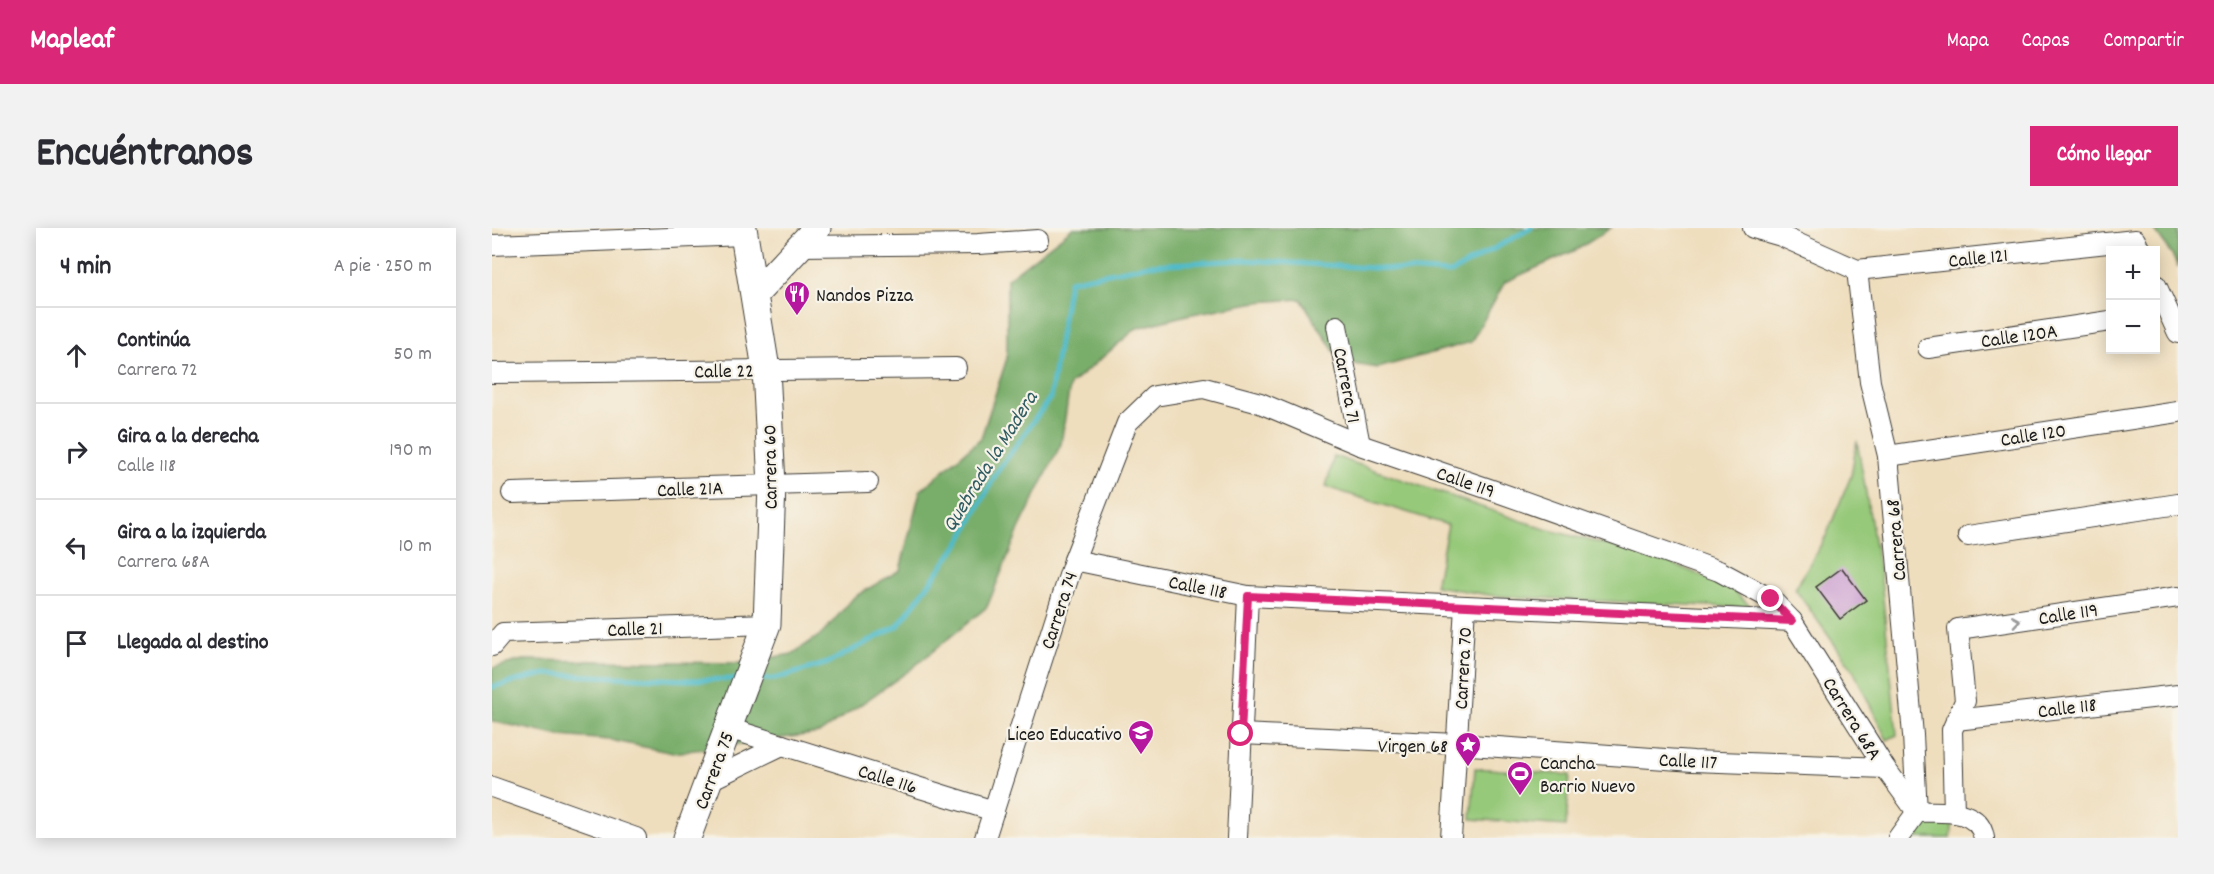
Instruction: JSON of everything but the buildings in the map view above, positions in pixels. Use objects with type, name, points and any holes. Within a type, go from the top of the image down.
[{"type":"main road","name":"Carrera 60","points":[[738,702],[767,624],[772,485],[765,369],[744,232]]},
{"type":"main road","points":[[755,294],[809,237]]},
{"type":"main road","name":"Carrera 75","points":[[687,838],[738,702]]},
{"type":"street","points":[[1753,228],[1781,236],[1857,270]]},
{"type":"street","points":[[492,245],[744,232]]},
{"type":"street","points":[[809,237],[978,244],[1038,240]]},
{"type":"street","name":"Calle 121","points":[[1857,270],[2138,245]]},
{"type":"street","name":"Carrera 68","points":[[1857,270],[1870,382],[1888,456],[1917,812]]},
{"type":"street","points":[[2162,314],[2178,333]]},
{"type":"street","name":"Calle 120A","points":[[1928,348],[2106,322]]},
{"type":"street","name":"Carrera 71","points":[[1336,326],[1360,445]]},
{"type":"street","name":"Calle 22","points":[[492,373],[956,368]]},
{"type":"street","name":"Calle 119","points":[[1155,396],[1204,388],[1260,403],[1360,445],[1719,571],[1771,599]]},
{"type":"street","name":"Carrera 74","points":[[985,838],[1074,560],[1127,423],[1155,396]]},
{"type":"street","name":"Calle 120","points":[[1888,456],[2178,412]]},
{"type":"street","name":"Calle 21A","points":[[512,494],[868,482]]},
{"type":"street","points":[[1968,536],[2178,504]]},
{"type":"street","name":"Calle 118","points":[[1074,560],[1248,596],[1792,621]]},
{"type":"street","points":[[1237,838],[1248,596]]},
{"type":"street","name":"Calle 119","points":[[1956,720],[1965,701],[1958,629],[2178,597]]},
{"type":"street","name":"Carrera 68A","points":[[1771,599],[1792,621],[1885,768],[1917,812]]},
{"type":"street","name":"Carrera 70","points":[[1450,838],[1465,606]]},
{"type":"street","name":"Calle 21","points":[[498,639],[767,624]]},
{"type":"street","name":"Calle 118","points":[[1956,720],[2178,695]]},
{"type":"street","points":[[1956,720],[1952,730],[1963,815]]},
{"type":"street","name":"Calle 116","points":[[728,728],[994,811]]},
{"type":"street","name":"Calle 117","points":[[1241,734],[1457,744],[1693,761],[1885,768]]},
{"type":"street","points":[[710,780],[782,745]]},
{"type":"street","points":[[492,787],[636,838]]},
{"type":"street","points":[[1898,838],[1917,812],[1963,815],[1983,833],[1984,838]]},
{"type":"green space","points":[[1073,228],[1611,228],[1578,249],[1505,282],[1471,342],[1378,368],[1341,362],[1301,299],[1257,302],[1187,315],[1137,328],[1070,385],[1061,444],[1020,527],[987,607],[910,670],[820,733],[673,753],[610,740],[560,736],[492,721],[492,668],[523,660],[740,663],[792,654],[823,633],[854,597],[900,570],[920,491],[981,438],[1007,358],[1007,279]]},
{"type":"green space","points":[[2153,228],[2178,228],[2178,267],[2172,255]]},
{"type":"green space","points":[[1857,441],[1881,579],[1897,735],[1887,740],[1853,670],[1795,589],[1826,536],[1851,476]]},
{"type":"green space","points":[[1334,456],[1545,529],[1659,558],[1731,588],[1752,608],[1495,596],[1435,586],[1448,525],[1326,487]]},
{"type":"green space","name":"Cancha Barrio Nuevo","points":[[1475,768],[1570,775],[1566,826],[1471,819]]},
{"type":"green space","points":[[1917,812],[1954,813],[1951,838],[1901,838]]},
{"type":"waterway","name":"Quebrada la Madera","points":[[756,679],[775,679],[828,663],[898,626],[962,539],[997,472],[1050,398],[1069,281],[1149,265],[1245,260],[1451,273],[1531,228]]},
{"type":"waterway","name":"Quebrada la Madera","points":[[492,687],[545,674],[686,680],[738,679]]},
{"type":"place","name":"Nandos Pizza","points":[[797,317]]},
{"type":"place","name":"Liceo Educativo","points":[[1141,756]]},
{"type":"place","name":"Virgen 68","points":[[1468,768]]},
{"type":"place","name":"Cancha Barrio Nuevo","points":[[1520,797]]},
{"type":"route","points":[[1241,734],[1248,596],[1792,621],[1771,599]]}]
